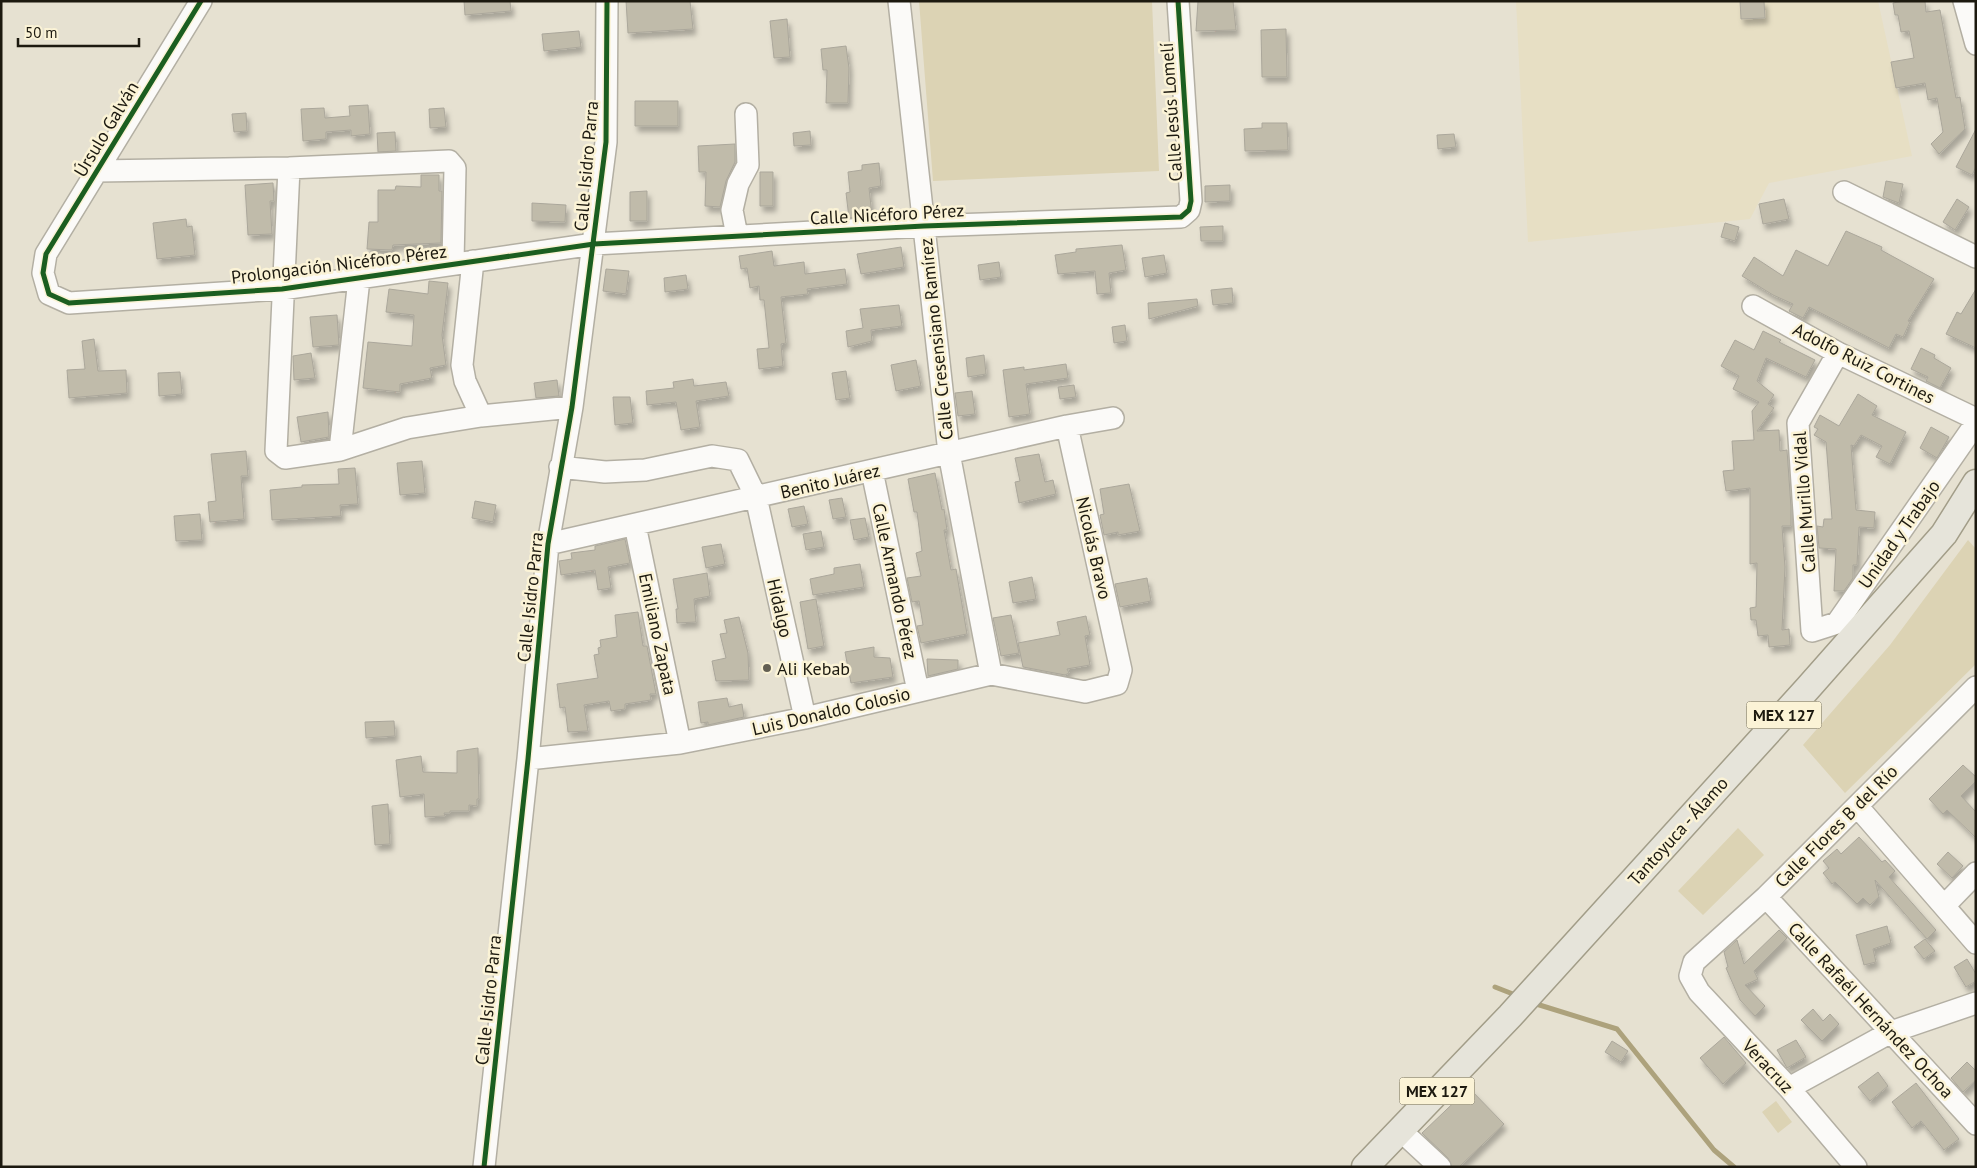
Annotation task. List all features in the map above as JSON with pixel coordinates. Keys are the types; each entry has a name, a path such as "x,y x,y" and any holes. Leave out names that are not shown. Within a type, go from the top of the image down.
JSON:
{"main road":[{"name":"Tantoyuca - Álamo","path":"1365,1167 1510,1016 1808,688 1939,540 1976,483"}],"street":[{"name":"Úrsulo Galván","path":"43,273 46,254 200,1"},
{"name":"Calle Isidro Parra","path":"484,1167 528,759 548,544 572,407 606,142 607,1"},
{"name":"Calle Cresensiano Ramírez","path":"899,1 949,453 990,674"},
{"name":"Calle Jesús Lomelí","path":"1178,1 1191,201 1189,210 1181,217"},
{"path":"1964,1 1976,44"},
{"path":"737,236 732,210 738,184 748,165 746,114"},
{"path":"97,171 289,168 449,161 455,168 463,262 462,365 465,381 481,416"},
{"path":"289,168 276,451 284,458 340,450 407,428 481,416 572,407"},
{"path":"1844,192 1976,257"},
{"name":"Calle Nicéforo Pérez","path":"594,244 924,226 1181,217"},
{"name":"Prolongación Nicéforo Pérez","path":"43,273 50,294 69,303 282,289 594,244"},
{"path":"340,450 359,279"},
{"name":"Adolfo Ruiz Cortines","path":"1753,306 1838,353 1976,419"},
{"name":"Calle Murillo Vidal","path":"1812,631 1798,423 1838,353"},
{"name":"Benito Juárez","path":"548,544 872,472 1067,426 1112,418"},
{"name":"Unidad y Trabajo","path":"1812,631 1837,623 1976,423"},
{"name":"Nicolás Bravo","path":"1067,426 1121,670"},
{"name":"Hidalgo","path":"560,467 605,472 645,470 712,456 738,460 756,497 805,718"},
{"name":"Calle Armando Pérez","path":"872,472 918,691"},
{"name":"Emiliano Zapata","path":"635,525 680,743"},
{"name":"Luis Donaldo Colosio","path":"528,759 680,743 805,718 990,674 1085,692 1117,684 1121,670"},
{"name":"Calle Flores B del Río","path":"1694,962 1766,897 1976,688"},
{"path":"1857,806 1976,944"},
{"path":"1944,906 1976,873"},
{"name":"Calle Rafaél Hernández Ochoa","path":"1766,897 1976,1124"},
{"name":"Veracruz","path":"1694,962 1690,976 1699,992 1788,1088 1856,1167"},
{"path":"1788,1088 1891,1032 1976,1002"},
{"path":"1400,1130 1440,1167"}],"shaded area":[{"path":"919,1 1152,1 1159,171 933,181"},
{"path":"1516,1 1878,1 1912,156 1769,183 1750,219 1528,242"},
{"path":"1968,540 1976,549 1976,664 1845,793 1803,745 1890,645"},
{"path":"1738,828 1764,855 1703,915 1678,891"},
{"path":"1776,1101 1792,1122 1778,1133 1762,1112"}],"building":[{"path":"464,1 510,1 511,11 465,15"},
{"path":"626,1 690,1 693,29 628,33"},
{"path":"1198,1 1233,1 1236,30 1196,31"},
{"path":"1740,1 1764,1 1765,18 1741,19"},
{"path":"1925,1 1926,12 1940,10 1956,98 1960,97 1965,129 1939,154 1931,144 1943,132 1937,98 1928,100 1925,83 1896,88 1891,62 1914,58 1909,31 1901,32 1898,15 1895,15 1893,3"},
{"path":"787,19 790,57 774,58 770,21"},
{"path":"1286,29 1287,77 1262,77 1261,30"},
{"path":"579,31 581,47 544,51 542,34"},
{"path":"846,46 849,68 848,103 826,103 827,70 823,70 821,49"},
{"path":"635,101 678,101 678,126 635,126"},
{"path":"368,105 370,134 351,136 351,130 326,132 326,139 303,141 301,109 324,108 325,118 350,116 349,106"},
{"path":"444,108 446,127 430,128 429,109"},
{"path":"246,113 247,131 234,132 232,114"},
{"path":"1262,123 1287,123 1288,150 1245,151 1244,129 1262,128"},
{"path":"1976,129 1976,167 1972,175 1956,167"},
{"path":"810,131 811,145 794,146 793,133"},
{"path":"395,132 396,151 378,152 377,133"},
{"path":"1454,134 1456,147 1438,149 1437,135"},
{"path":"735,144 735,162 726,181 720,207 705,206 706,172 699,172 698,146"},
{"path":"879,163 881,186 869,188 872,215 849,218 846,193 850,192 848,172 862,170 862,165"},
{"path":"760,172 773,172 773,206 760,206"},
{"path":"421,175 439,175 439,191 442,191 441,243 393,245 392,250 367,249 369,222 378,222 378,190 395,190 396,186 421,187"},
{"path":"1886,181 1903,184 1899,203 1883,197"},
{"path":"273,183 274,201 270,201 272,234 248,235 245,185"},
{"path":"1230,185 1230,201 1205,202 1205,186"},
{"path":"647,191 647,221 630,221 630,192"},
{"path":"1784,199 1789,219 1763,224 1759,204"},
{"path":"1957,199 1969,207 1955,230 1943,222"},
{"path":"532,203 566,205 565,222 532,221"},
{"path":"186,219 187,227 192,226 195,255 157,259 153,223"},
{"path":"1725,223 1739,227 1735,241 1721,237"},
{"path":"1223,226 1223,241 1201,241 1200,227"},
{"path":"1846,231 1882,247 1881,250 1934,279 1908,321 1910,322 1903,337 1896,334 1889,348 1809,307 1803,318 1789,311 1793,304 1773,295 1742,276 1754,257 1783,276 1796,250 1828,266"},
{"path":"1122,245 1126,270 1109,273 1111,293 1097,294 1095,271 1058,274 1055,255 1076,252 1076,249"},
{"path":"901,247 904,267 861,274 857,254"},
{"path":"772,251 774,266 804,262 805,274 845,269 847,284 807,289 808,294 781,297 786,343 781,344 783,366 759,369 757,349 769,348 764,300 760,300 759,286 750,288 747,268 741,269 739,256"},
{"path":"1164,255 1167,273 1145,277 1142,258"},
{"path":"999,262 1001,277 980,280 978,265"},
{"path":"606,269 629,271 626,294 603,291"},
{"path":"686,275 688,289 665,292 664,278"},
{"path":"429,281 448,283 442,335 446,365 430,368 432,378 400,384 400,392 363,388 368,342 412,346 414,315 386,312 389,289 428,294"},
{"path":"1232,288 1233,303 1213,305 1211,290"},
{"path":"1976,289 1976,348 1946,334 1957,312 1961,314"},
{"path":"1197,299 1198,306 1149,319 1148,303"},
{"path":"899,305 902,326 871,330 872,341 848,347 846,331 863,328 860,309"},
{"path":"337,315 339,345 313,347 310,317"},
{"path":"1125,325 1127,341 1114,343 1112,327"},
{"path":"1763,331 1781,340 1779,342 1815,360 1806,377 1766,358 1757,381 1774,395 1768,404 1774,408 1757,431 1779,430 1780,451 1787,450 1791,507 1791,526 1782,526 1785,567 1782,630 1789,629 1790,645 1769,647 1768,635 1758,636 1756,620 1751,620 1750,608 1756,607 1757,563 1750,564 1750,488 1726,491 1723,471 1734,470 1732,441 1754,440 1752,411 1759,402 1733,389 1739,376 1721,366 1735,340 1754,350"},
{"path":"94,339 98,371 126,370 127,393 69,398 67,370 85,369 82,341"},
{"path":"1921,348 1935,355 1934,358 1951,368 1940,388 1926,381 1928,377 1911,369"},
{"path":"311,353 315,378 294,380 293,356"},
{"path":"984,355 986,374 968,377 966,358"},
{"path":"916,360 921,386 896,391 891,365"},
{"path":"1066,364 1068,378 1026,384 1030,414 1009,417 1003,370 1024,367 1024,370"},
{"path":"846,371 850,398 836,400 832,373"},
{"path":"180,372 182,394 159,396 158,373"},
{"path":"693,379 694,386 726,382 729,396 696,401 700,427 681,430 676,402 647,405 646,391 674,388 673,382"},
{"path":"557,380 559,396 536,398 534,383"},
{"path":"1074,385 1076,397 1060,399 1058,387"},
{"path":"972,391 975,414 958,416 955,393"},
{"path":"1858,394 1877,406 1872,415 1906,432 1890,464 1876,457 1882,446 1861,435 1854,446 1851,445 1856,510 1875,512 1874,528 1859,527 1857,565 1853,565 1853,578 1844,591 1834,591 1836,549 1819,548 1817,526 1823,527 1824,519 1832,519 1826,442 1814,435 1818,429 1814,427 1820,415 1839,426"},
{"path":"613,397 630,397 633,423 615,425"},
{"path":"328,412 329,437 301,442 297,417"},
{"path":"1931,427 1949,437 1937,458 1920,448"},
{"path":"246,451 248,476 241,476 244,519 210,522 208,502 216,501 211,454"},
{"path":"1039,454 1045,482 1053,480 1056,494 1019,503 1015,482 1020,481 1015,458"},
{"path":"422,461 425,493 400,495 397,463"},
{"path":"355,468 358,504 340,505 341,516 272,520 270,490 302,487 302,485 339,484 338,469"},
{"path":"935,473 942,510 944,509 947,530 944,530 951,570 956,569 967,634 921,643 917,626 923,625 919,601 912,602 907,578 921,576 916,553 922,551 917,512 914,512 908,479"},
{"path":"1129,484 1140,531 1118,535 1118,532 1104,535 1100,515 1104,514 1100,489"},
{"path":"842,498 846,517 833,519 829,500"},
{"path":"475,501 496,505 493,522 472,518"},
{"path":"804,506 808,524 792,527 788,509"},
{"path":"200,514 202,540 176,541 174,516"},
{"path":"865,518 869,537 854,540 850,520"},
{"path":"821,531 824,547 806,550 803,534"},
{"path":"625,539 630,563 608,567 611,588 598,590 595,570 561,575 559,561 572,559 571,553 595,550 595,546"},
{"path":"721,544 725,564 706,568 702,547"},
{"path":"860,564 864,587 813,595 810,579 834,574 834,568"},
{"path":"707,573 710,596 694,599 696,622 677,623 676,609 678,609 673,579"},
{"path":"1032,577 1036,599 1013,603 1009,582"},
{"path":"1147,578 1151,601 1120,607 1115,584"},
{"path":"816,599 824,646 808,649 800,602"},
{"path":"638,612 643,646 647,646 656,694 650,694 651,700 625,704 625,709 611,711 609,701 584,705 588,731 568,732 565,707 560,708 557,684 598,678 594,655 599,654 600,640 617,637 615,615"},
{"path":"1011,615 1019,653 1001,656 993,618"},
{"path":"1086,616 1090,635 1085,636 1090,665 1067,669 1069,673 1065,675 1023,667 1018,643 1060,635 1057,622"},
{"path":"739,617 748,653 749,680 716,681 712,661 726,658 720,634 727,633 724,620"},
{"path":"874,647 874,657 890,658 893,677 851,683 845,652"},
{"path":"927,659 958,660 958,669 928,676"},
{"path":"727,698 729,707 742,704 744,717 708,725 708,722 701,723 698,702"},
{"path":"394,721 395,736 366,738 365,722"},
{"path":"478,748 479,799 477,799 477,806 469,805 469,811 450,811 450,813 444,813 445,816 425,817 424,794 400,797 396,760 421,756 423,772 457,773 457,751"},
{"path":"1963,765 1976,777 1976,781 1961,796 1976,812 1976,838 1947,810 1943,814 1929,799"},
{"path":"388,804 390,844 375,845 372,806"},
{"path":"1859,837 1882,862 1885,860 1895,871 1889,877 1936,930 1927,939 1875,880 1879,897 1870,905 1863,898 1857,904 1835,882 1832,884 1823,873 1829,868 1823,861 1837,849 1841,854"},
{"path":"1948,852 1963,866 1952,878 1937,864"},
{"path":"1887,926 1891,943 1873,949 1876,962 1864,965 1856,935"},
{"path":"1779,930 1787,938 1754,971 1758,979 1745,985 1765,1006 1755,1016 1740,1000 1726,968 1728,967 1724,952 1737,940 1744,964"},
{"path":"1925,939 1935,951 1924,959 1914,947"},
{"path":"1967,959 1976,974 1976,981 1966,987 1954,967"},
{"path":"1813,1009 1823,1021 1830,1014 1839,1024 1822,1041 1801,1020"},
{"path":"1724,1037 1746,1063 1723,1084 1700,1058"},
{"path":"1796,1040 1806,1057 1787,1068 1777,1050"},
{"path":"1612,1041 1628,1051 1621,1062 1605,1052"},
{"path":"1967,1062 1976,1071 1976,1080 1963,1092 1951,1078"},
{"path":"1878,1072 1888,1086 1870,1101 1858,1087"},
{"path":"1916,1083 1959,1139 1944,1150 1921,1121 1912,1128 1892,1102"},
{"path":"1469,1088 1504,1124 1459,1167 1452,1167 1448,1158 1422,1133"}],"waterway":[{"path":"1495,987 1518,996"},
{"path":"1533,1003 1617,1029 1714,1150 1734,1167"}],"cycle path":[{"path":"201,1 46,254 43,273 49,294 69,303 282,289 594,244 924,226 1181,217 1189,210 1191,201 1178,1"},
{"path":"484,1167 528,759 548,544 572,407 606,142 607,1"}],"place":[{"name":"Ali Kebab","path":"767,668"}]}
